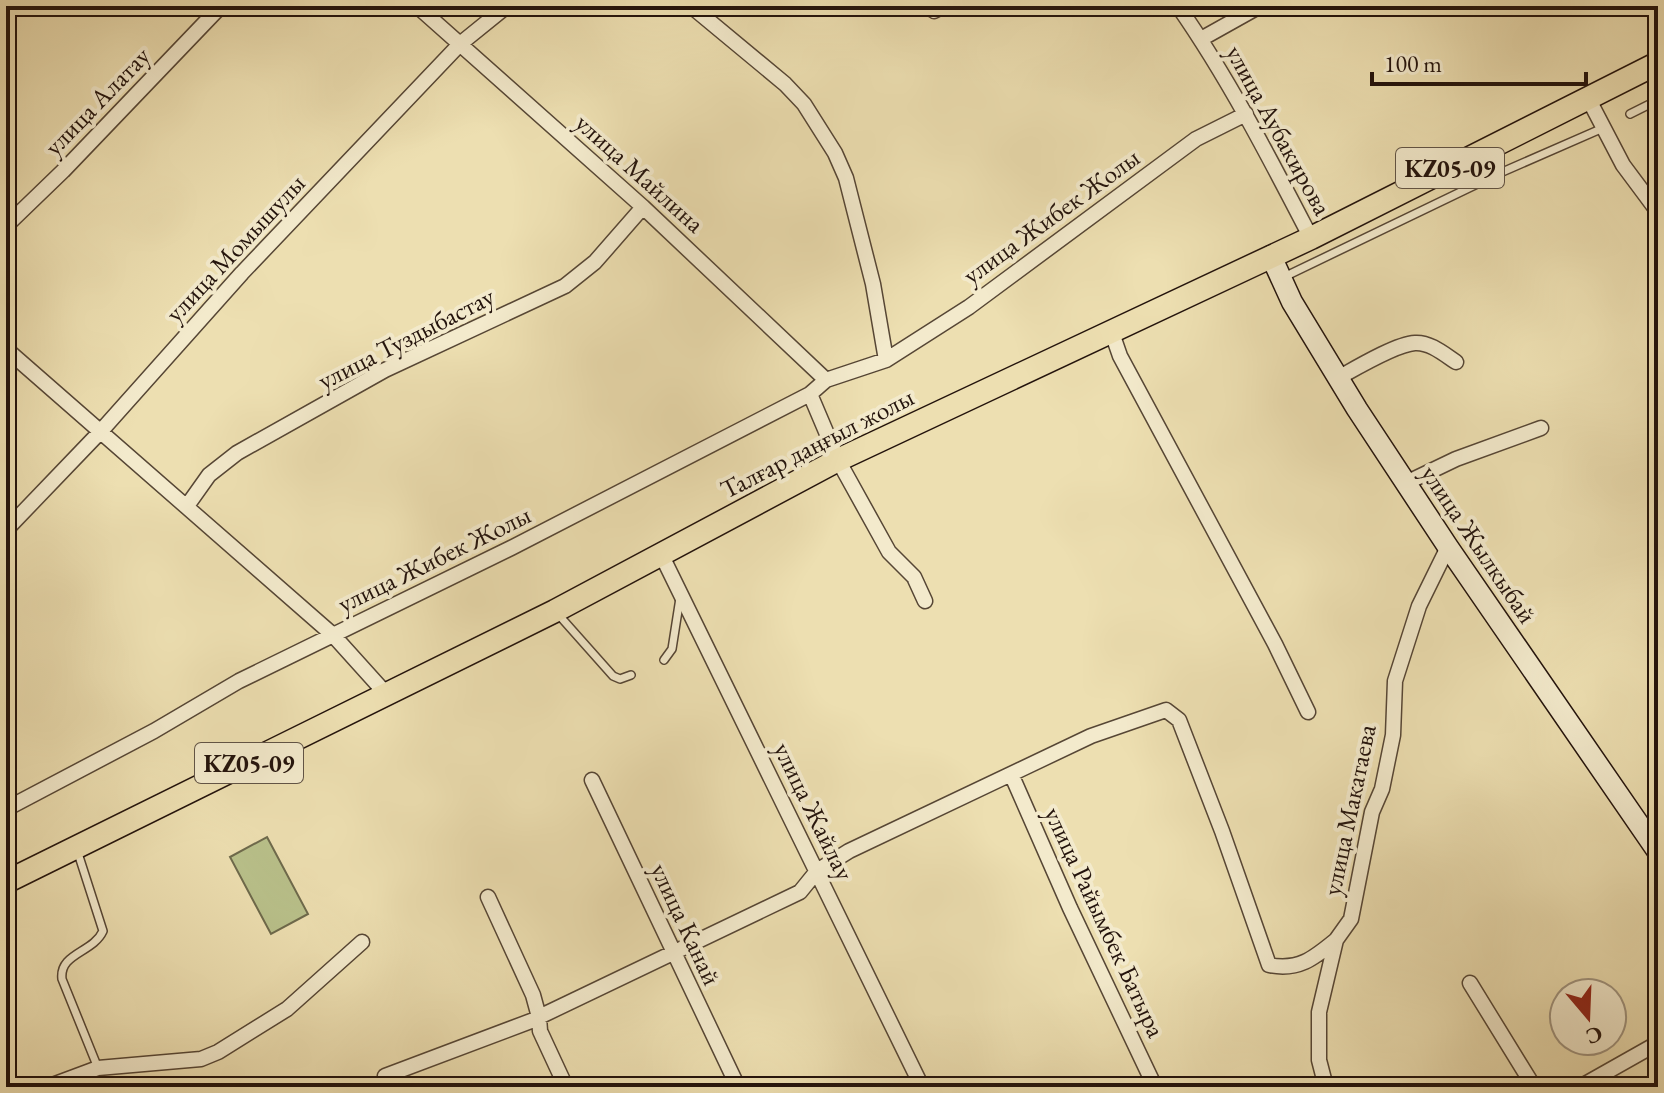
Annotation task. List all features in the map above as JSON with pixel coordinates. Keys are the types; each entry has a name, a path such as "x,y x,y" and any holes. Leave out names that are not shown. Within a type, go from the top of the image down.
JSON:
{"main road":[{"name":"Талғар даңғыл жолы","path":"6,882 388,696 662,556 838,460 1311,238 1658,63"}],"street":[{"name":"улица Алатау","path":"6,226 221,6"},
{"name":"улица Майлина","path":"417,6 643,207 826,380"},
{"name":"улица Момышулы","path":"6,530 101,431 242,273 460,44 507,6"},
{"path":"691,6 785,84 823,130 846,178 884,336 886,360"},
{"name":"улица Аубакирова","path":"1178,6 1246,114 1311,238"},
{"path":"1201,39 1260,6"},
{"path":"1588,98 1623,165 1658,212"},
{"name":"улица Жибек Жолы","path":"6,809 154,731 239,681 511,548 810,394 826,380 886,360 969,307 1196,139 1246,114"},
{"name":"улица Туздыбастау","path":"187,506 209,475 237,453 385,370 565,286 595,262 643,207"},
{"name":"улица Жылкыбай","path":"1271,256 1292,302 1406,483 1658,852"},
{"path":"1111,330 1120,356 1308,712"},
{"path":"1338,378 1376,357 1415,343 1433,347 1456,362"},
{"path":"6,349 333,635 388,696"},
{"path":"810,394 838,460 889,552 914,577 925,601"},
{"path":"1406,483 1456,459 1541,428"},
{"name":"улица Макатаева","path":"1326,1087 1319,1060 1319,1012 1336,940 1351,919 1372,812 1382,789 1393,735 1395,681 1419,606 1448,547"},
{"name":"улица Жайлау","path":"662,556 922,1087"},
{"path":"385,1076 540,1022 800,892 817,871 849,851 1091,736 1166,710 1179,720 1269,965 1287,968 1314,958 1336,940"},
{"name":"улица Райымбек Батыра","path":"1012,776 1070,908 1155,1087"},
{"name":"улица Канай","path":"592,780 738,1087"},
{"path":"488,897 533,995 540,1022 566,1087"},
{"path":"47,1087 98,1068 201,1059 218,1052 287,1009 362,942"},
{"path":"1470,983 1534,1087"},
{"path":"1580,1087 1658,1043"}],"lane":[{"path":"1630,114 1658,100"},
{"path":"1282,278 1500,173 1603,128"},
{"path":"664,660 672,649 680,596"},
{"path":"555,611 613,676 620,679 631,675"},
{"path":"76,848 103,931 99,941 64,963 61,969 62,979 98,1068"}],"green space":[{"path":"267,837 308,914 271,934 230,857"}]}
